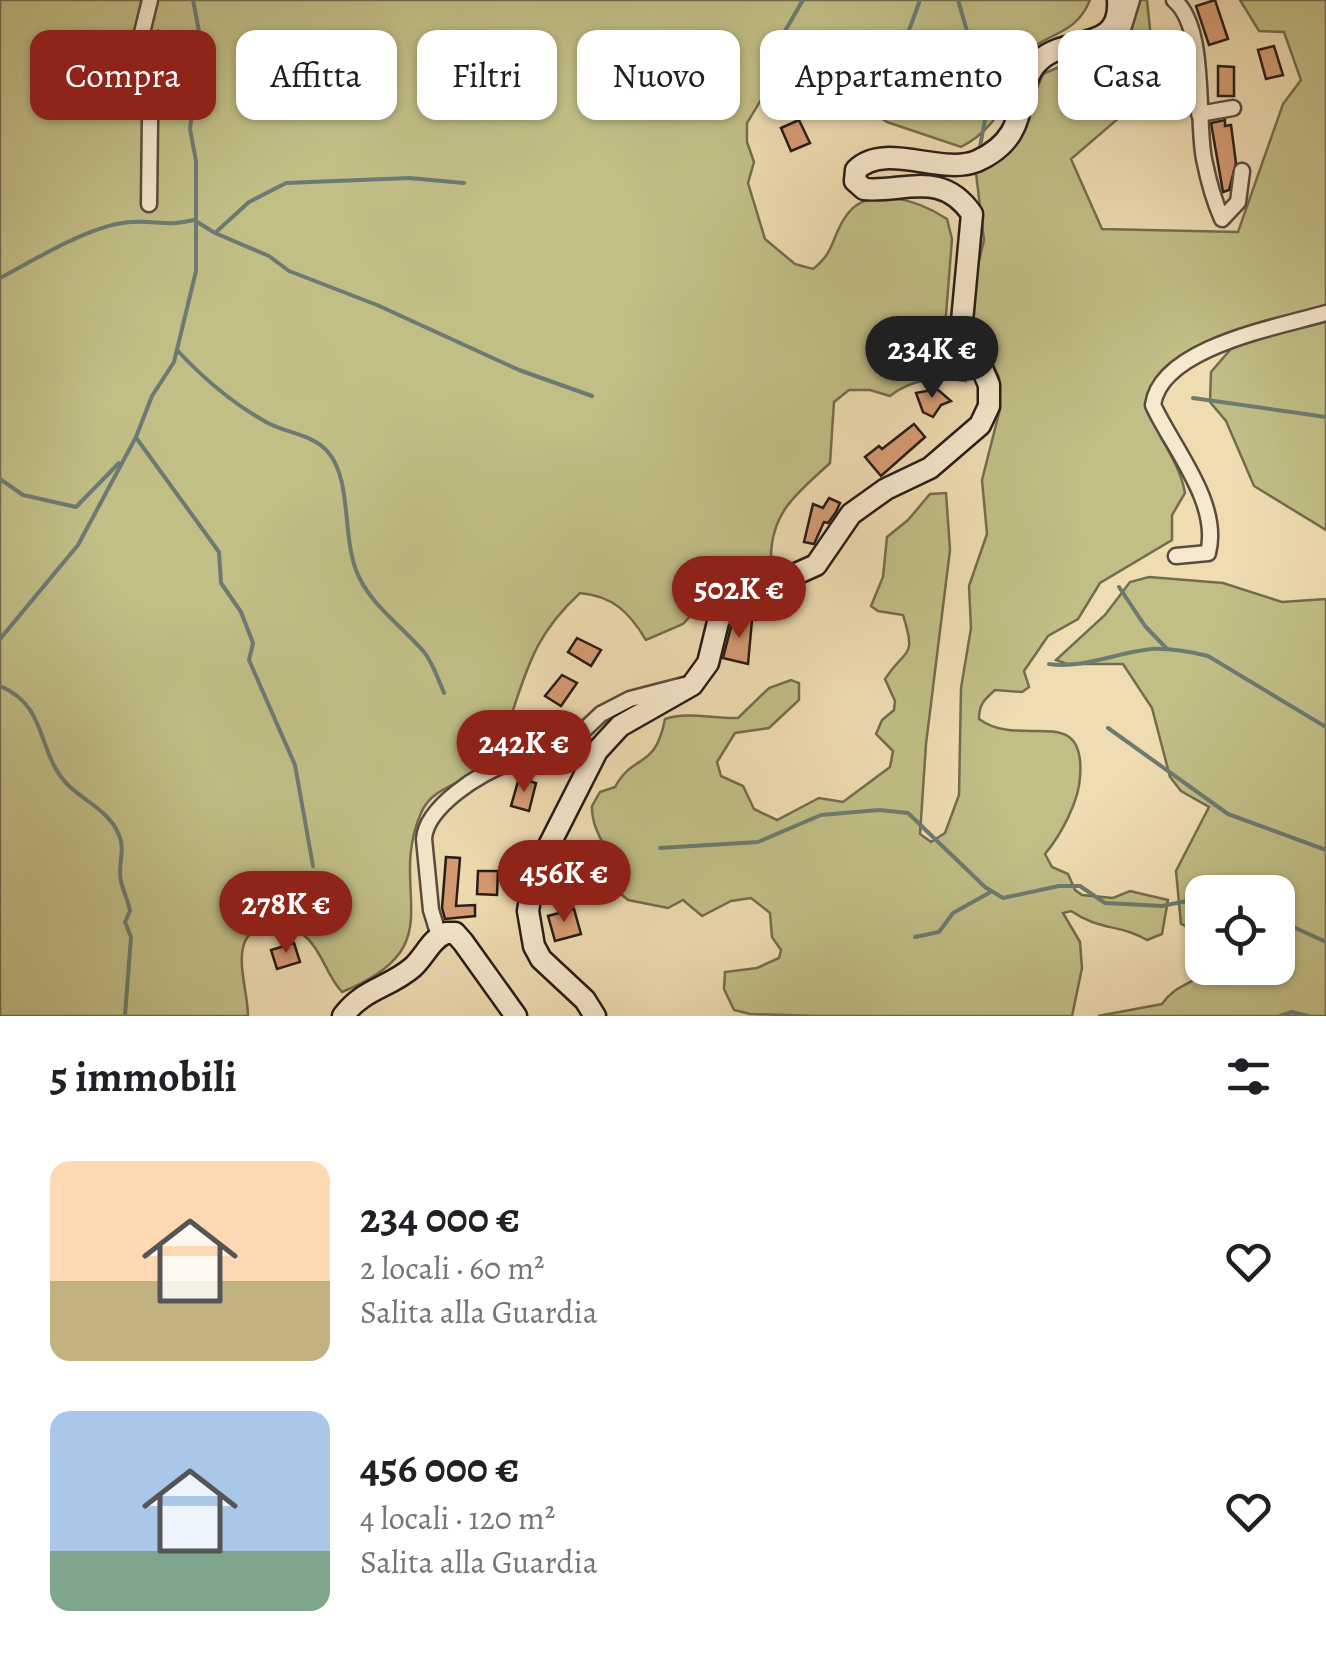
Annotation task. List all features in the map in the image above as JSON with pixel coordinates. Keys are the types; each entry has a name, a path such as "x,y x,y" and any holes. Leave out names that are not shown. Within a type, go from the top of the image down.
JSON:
{"main road":[{"path":"595,1016 585,1000 541,959 534,946 528,911 534,875 607,737 692,684 708,663 718,622 727,605 816,565 851,514 954,450 980,425 989,406 989,384 962,321 972,214 955,196 924,186 864,189 855,181 856,170 875,160 958,165 978,160 1008,139 1015,128 1040,59 1094,39 1114,26 1118,0"},
{"path":"343,1016 363,994 414,966 439,936 454,934 516,1016"}],"street":[{"path":"149,204 152,148 139,46 150,0"},
{"path":"1114,26 1124,26 1132,0"},
{"path":"1174,0 1184,12 1196,52 1204,159 1222,220 1238,202 1242,170"},
{"path":"1199,114 1232,108"},
{"path":"1176,556 1208,553 1210,546 1205,514 1190,468 1153,406 1160,385 1170,371 1220,346 1326,313"},
{"path":"439,936 430,910 424,830 442,805 456,792 512,762 548,764 588,724 630,699 692,684"}],"shaded area":[{"path":"0,0 1090,0 1076,22 1038,44 1038,30 760,30 760,102 747,123 747,142 754,162 748,183 765,239 795,264 813,269 830,250 846,216 868,200 909,201 947,219 952,239 944,340 965,381 926,380 890,396 870,390 849,390 834,402 830,463 789,503 776,526 771,556 793,565 767,577 727,584 710,594 683,624 646,640 626,614 602,598 580,593 566,607 545,633 531,661 497,754 479,771 436,794 421,813 412,842 408,936 398,956 377,974 342,992 308,939 292,928 273,924 258,928 243,947 248,1016 0,1016"},
{"path":"1138,0 1147,0 1150,30 1122,30 1133,16"},
{"path":"1240,0 1326,0 1326,309 1179,357 1159,373 1150,389 1148,405 1185,493 1172,515 1172,540 1100,583 1078,619 1048,636 1024,671 1029,687 1022,692 995,690 980,710 979,719 996,727 1062,733 1073,740 1079,754 1079,786 1068,817 1045,854 1052,867 1068,874 1075,890 1082,895 1113,898 1130,891 1168,900 1162,934 1147,940 1091,922 1071,911 1063,913 1080,942 1082,968 1072,1016 818,1016 734,1010 724,989 725,972 757,968 779,958 781,950 772,937 770,913 751,898 731,901 702,916 683,900 668,908 628,900 615,889 614,867 596,828 592,806 600,792 615,787 629,769 656,747 665,719 692,715 738,718 769,688 791,680 799,683 799,700 769,728 735,733 717,762 721,776 743,786 754,809 777,820 819,798 843,802 890,767 893,751 876,734 882,720 894,710 895,701 885,679 907,652 909,639 903,615 871,606 883,577 887,537 930,494 946,493 950,550 926,744 920,834 931,842 945,833 959,795 961,688 971,628 969,586 987,534 982,480 1000,409 999,377 970,320 971,295 984,240 976,173 1018,135 1024,120 1038,120 1038,86 1043,74 1058,68 1058,120 1116,120 1071,159 1102,229 1238,232 1283,104 1301,80 1284,32 1259,31"},
{"path":"884,120 993,120 961,147"},
{"path":"1326,317 1326,530 1254,486 1226,421 1210,402 1211,372 1236,343"},
{"path":"1149,577 1223,583 1282,602 1326,599 1326,1016 1098,1016 1162,1004 1186,985 1295,985 1295,875 1185,875 1185,926 1181,924 1176,871 1209,807 1181,791 1170,777 1152,708 1123,664 1067,664 1056,660 1105,615 1130,582"}],"building":[{"path":"1215,0 1228,39 1209,45 1196,6"},
{"path":"1274,46 1283,75 1266,79 1258,50"},
{"path":"1218,66 1234,67 1234,96 1218,96"},
{"path":"799,120 810,143 791,151 781,128"},
{"path":"1225,120 1225,126 1231,125 1236,163 1229,190 1223,192 1211,123"},
{"path":"937,389 951,401 941,405 933,417 923,412 916,393"},
{"path":"914,424 925,437 881,476 865,457"},
{"path":"829,498 840,503 836,512 828,523 824,522 814,544 804,542 813,504 823,508"},
{"path":"744,613 744,619 752,620 748,664 723,658 731,627"},
{"path":"577,638 601,650 591,666 568,652"},
{"path":"562,675 577,683 561,706 545,696"},
{"path":"537,724 553,730 539,754 523,748"},
{"path":"519,778 536,783 529,811 511,806"},
{"path":"446,857 460,858 456,906 475,905 475,916 445,919 442,908"},
{"path":"576,866 581,886 557,891 552,871"},
{"path":"478,871 498,871 497,895 477,894"},
{"path":"574,909 581,934 555,941 548,916"},
{"path":"294,943 300,962 277,969 271,950"}],"waterway":[{"path":"0,639 78,545 136,437 152,396 174,362 196,271 196,161 190,129 201,42 193,0"},
{"path":"786,30 803,0"},
{"path":"909,30 920,0"},
{"path":"958,0 983,86 986,114 979,152"},
{"path":"216,232 249,202 286,183 409,178 464,183"},
{"path":"0,278 99,229 131,222 194,220 269,256 289,271 377,305 519,370 592,396"},
{"path":"177,350 241,407 274,426 315,441 328,452 341,479 350,546 359,577 380,607 427,656 444,693"},
{"path":"1193,398 1326,417"},
{"path":"137,439 219,552 221,583 241,612 253,643 249,660 295,765 313,866"},
{"path":"0,479 23,495 76,507 119,463"},
{"path":"1119,587 1145,626 1167,649"},
{"path":"1049,664 1075,664 1152,649 1208,656 1326,727"},
{"path":"0,686 27,706 59,773 104,814 119,835 120,875 130,911 125,922 131,937 125,1016"},
{"path":"1108,728 1228,814 1326,850"},
{"path":"660,848 758,842 821,815 879,810 908,813 985,887 1003,898 1059,886 1080,886 1105,903 1162,906 1185,901"},
{"path":"915,937 939,932 953,913 989,893"},
{"path":"1295,928 1326,942"},
{"path":"1280,1016 1292,1012 1308,1016"}]}
